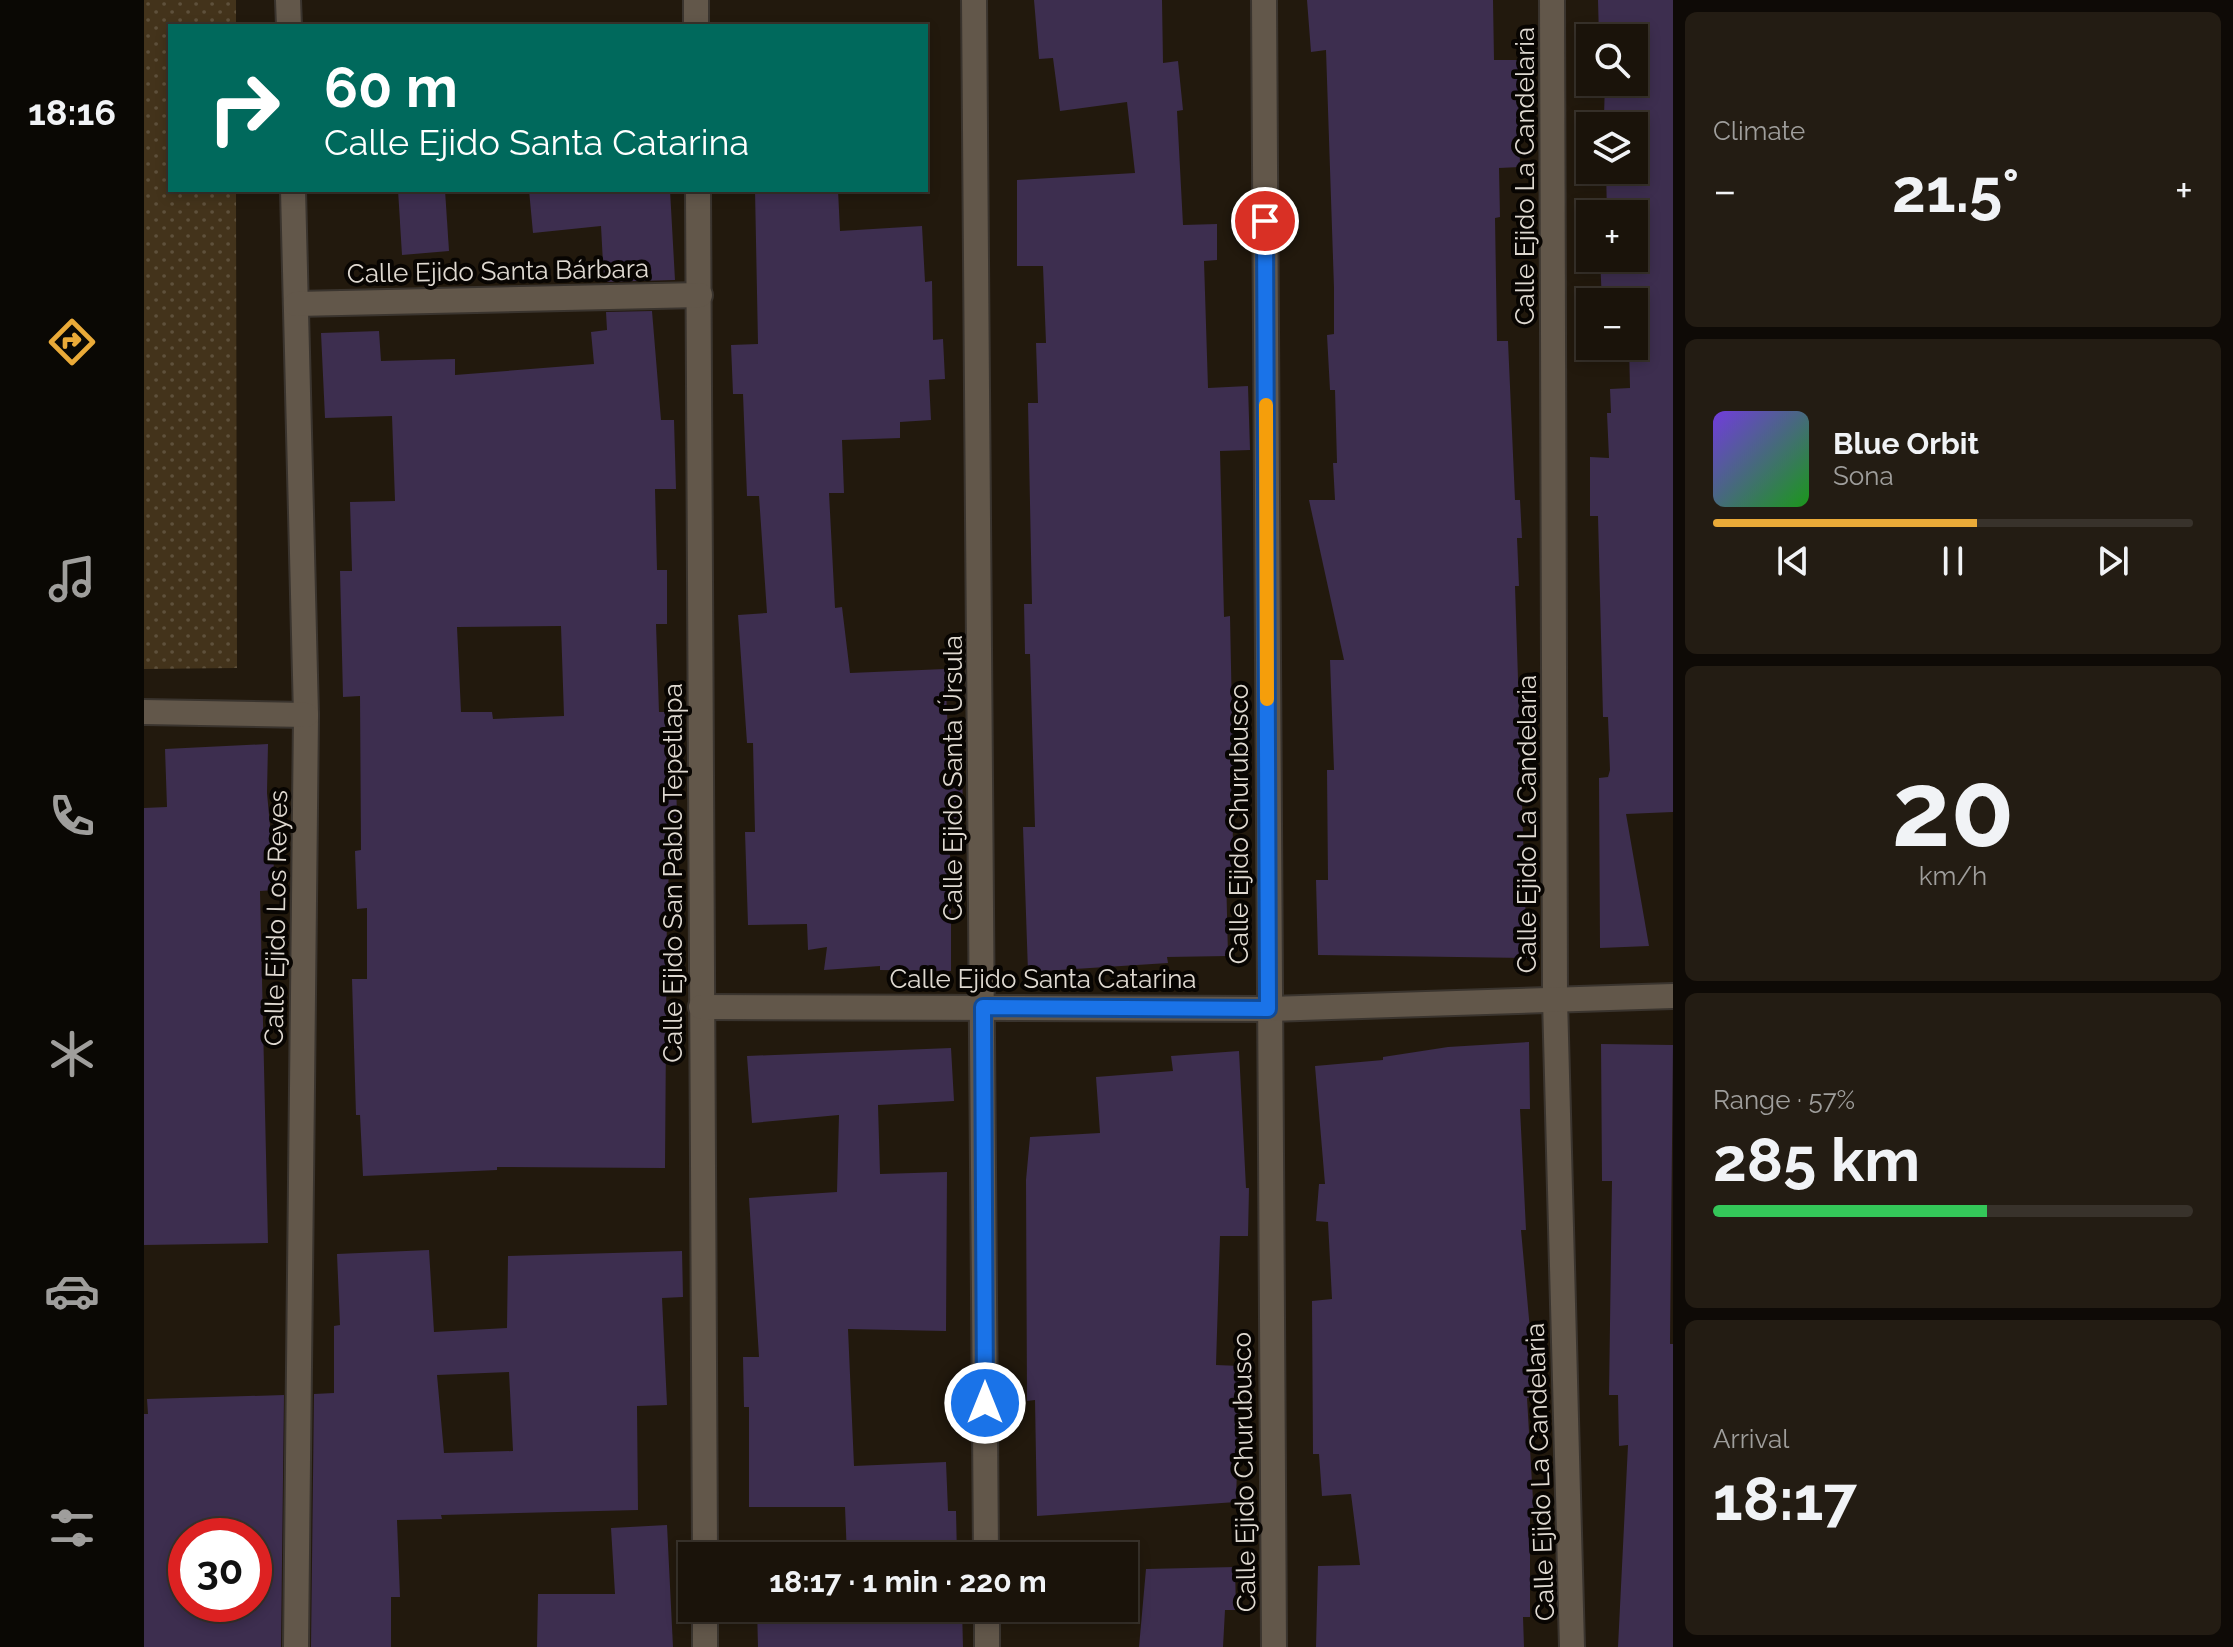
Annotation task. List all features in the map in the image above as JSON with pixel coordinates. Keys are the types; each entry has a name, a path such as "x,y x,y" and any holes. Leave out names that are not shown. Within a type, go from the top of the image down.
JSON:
{"street":[{"path":"288,0 289,24"},
{"path":"696,0 696,24"},
{"name":"Calle Ejido Santa Úrsula","path":"974,0 986,1542"},
{"name":"Calle Ejido Churubusco","path":"1264,0 1274,1647"},
{"name":"Calle Ejido La Candelaria","path":"1552,0 1555,999 1572,1647"},
{"name":"Calle Ejido Los Reyes","path":"293,192 306,715 296,1647"},
{"name":"Calle Ejido San Pablo Tepetlapa","path":"698,192 705,1542"},
{"name":"Calle Ejido Santa Bárbara","path":"296,304 700,295"},
{"path":"144,712 306,715"},
{"name":"Calle Ejido Santa Catarina","path":"701,1007 1268,1009 1673,996"},
{"path":"705,1622 705,1647"},
{"path":"987,1622 987,1647"}],"shaded area":[{"path":"144,0 236,0 236,24 168,24 168,192 236,192 237,668 144,669"}],"building":[{"path":"1034,0 1162,0 1163,63 1178,61 1183,110 1177,111 1183,225 1217,224 1217,260 1204,261 1208,388 1248,386 1250,450 1220,451 1224,617 1230,616 1232,716 1243,715 1245,777 1231,777 1234,872 1226,873 1228,956 1167,957 1168,963 1028,972 1023,827 1035,827 1030,654 1025,654 1024,604 1032,604 1028,403 1038,403 1036,343 1046,343 1043,266 1017,266 1017,180 1135,173 1127,102 1060,111 1053,58 1039,59"},
{"path":"1307,0 1493,0 1494,60 1518,60 1520,167 1499,168 1500,217 1495,218 1497,341 1508,341 1515,500 1520,500 1522,538 1517,538 1519,586 1515,586 1527,958 1318,955 1316,880 1328,880 1327,770 1334,770 1330,660 1344,660 1309,500 1335,500 1333,463 1337,463 1335,390 1330,390 1327,335 1334,334 1334,288 1326,50 1311,52"},
{"path":"1598,0 1673,0 1673,812 1626,814 1649,946 1600,948 1599,778 1608,777 1610,770 1608,717 1603,717 1598,516 1590,516 1590,457 1609,458 1607,413 1611,413 1610,389 1630,388 1629,360 1648,360 1648,288 1601,288 1601,272 1648,272 1648,200 1607,200 1606,184 1648,184 1648,112 1604,112 1605,96 1648,96 1648,24 1599,24"},
{"path":"398,192 445,192 449,251 402,255"},
{"path":"529,192 670,192 675,280 604,282 601,226 533,233"},
{"path":"755,192 838,192 840,231 922,226 925,282 932,281 933,340 943,339 945,379 929,380 931,420 900,422 900,438 842,440 844,493 829,493 835,608 842,607 850,673 945,669 950,778 962,777 964,830 947,831 951,864 951,971 880,970 880,966 824,970 827,947 808,950 807,924 748,925 745,832 755,832 753,743 747,743 738,615 767,613 759,496 747,496 743,394 733,394 731,345 758,344"},
{"path":"652,311 661,420 674,420 676,489 655,489 657,570 667,570 667,624 656,624 659,712 665,712 667,776 676,776 678,861 670,861 667,900 665,1168 497,1167 497,1170 363,1176 360,1115 356,1115 352,979 367,979 367,908 357,909 355,851 361,850 360,696 343,697 340,571 352,571 350,502 395,501 392,416 325,418 321,333 379,331 381,361 455,359 455,375 594,364 591,332 607,330 606,312","holes":["561,626 564,716 493,719 492,712 461,712 457,627"]},
{"path":"268,744 267,793 276,890 260,891 268,1243 144,1245 144,808 167,807 165,749"},
{"path":"1529,1042 1530,1109 1520,1109 1526,1230 1521,1230 1531,1341 1526,1342 1536,1397 1527,1398 1534,1517 1530,1517 1530,1617 1523,1617 1524,1647 1316,1647 1318,1566 1360,1565 1351,1494 1322,1496 1319,1454 1313,1454 1312,1301 1332,1299 1328,1222 1316,1221 1319,1184 1325,1184 1315,1066 1383,1060 1383,1057 1448,1047"},
{"path":"1601,1044 1673,1045 1670,1344 1673,1344 1673,1647 1618,1647 1628,1445 1619,1446 1618,1395 1609,1395 1612,1181 1602,1181"},
{"path":"951,1048 954,1101 878,1105 880,1174 947,1172 946,1331 848,1329 854,1466 946,1462 948,1511 956,1511 957,1542 846,1542 845,1507 749,1507 749,1407 744,1407 743,1357 759,1357 749,1198 837,1192 839,1115 752,1123 747,1056"},
{"path":"1239,1051 1246,1188 1249,1188 1248,1236 1220,1236 1216,1365 1240,1366 1236,1502 1037,1516 1035,1400 1027,1401 1026,1180 1030,1137 1100,1133 1096,1077 1173,1071 1171,1056"},
{"path":"429,1250 434,1332 507,1328 508,1256 682,1251 683,1297 662,1298 667,1405 637,1406 638,1510 441,1515 442,1519 397,1520 400,1597 391,1597 391,1647 311,1647 314,1394 334,1393 334,1326 340,1325 337,1254","holes":["509,1372 513,1451 444,1453 437,1375"]},
{"path":"284,1395 281,1647 144,1647 144,1414 148,1414 147,1399"},
{"path":"667,1525 673,1647 537,1647 538,1594 615,1594 611,1528"},
{"path":"1235,1567 1236,1610 1225,1610 1223,1647 1139,1647 1146,1569"},
{"path":"757,1622 962,1622 963,1647 758,1647"}],"slow traffic":[{"path":"1266,405 1267,699"}],"route":[{"path":"985,1403 983,1007 1268,1009 1265,221"}]}
